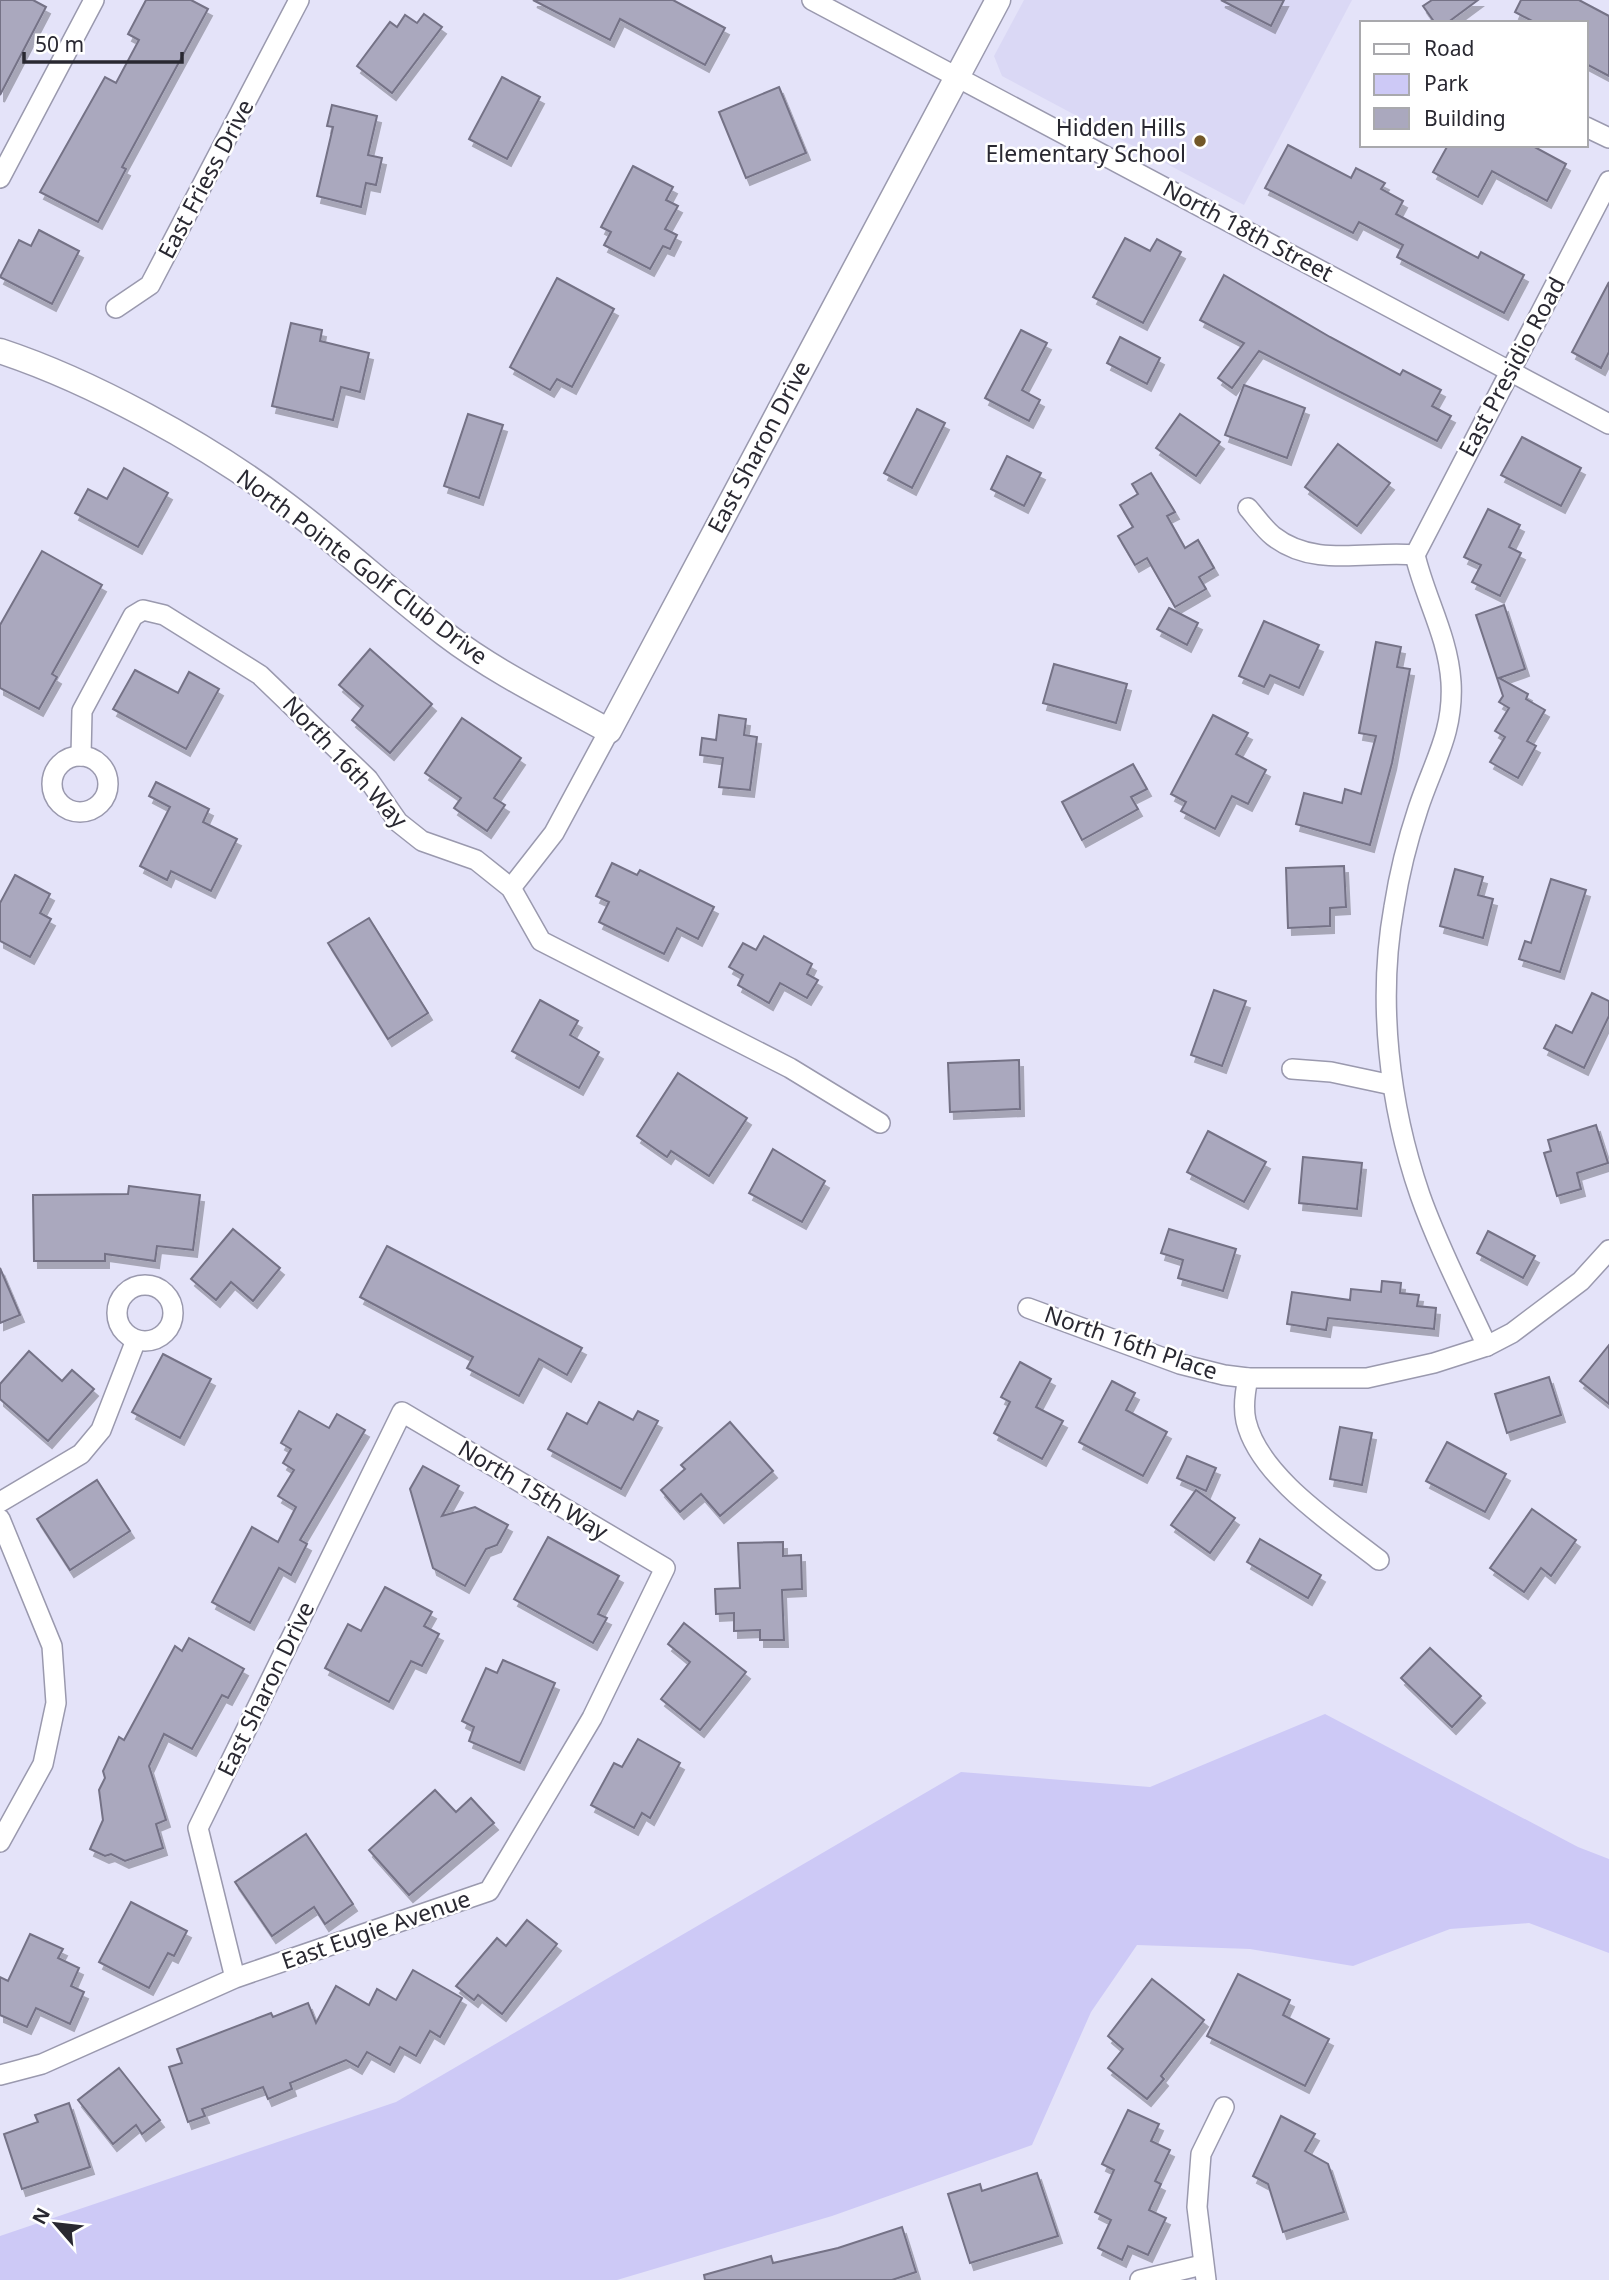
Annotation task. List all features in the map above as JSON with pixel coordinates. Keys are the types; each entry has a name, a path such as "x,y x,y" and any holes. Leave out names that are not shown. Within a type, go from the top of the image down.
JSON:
{"street":[{"path":"0,178 94,0"},
{"name":"East Friess Drive","path":"116,308 150,285 299,0"},
{"name":"North 18th Street","path":"812,0 1609,424"},
{"name":"East Sharon Drive","path":"511,888 554,833 998,0"},
{"path":"1588,128 1609,138"},
{"name":"East Presidio Road","path":"1415,555 1609,181"},
{"name":"North Pointe Golf Club Drive","path":"0,351 75,381 247,477 282,501 446,635 496,669 609,731"},
{"path":"1248,508 1273,537 1302,551 1340,558 1394,552 1415,555 1420,578 1446,645 1451,709 1446,741 1418,808 1394,906 1388,975 1392,1085 1408,1159 1421,1198 1487,1346"},
{"name":"North 16th Way","path":"81,756 82,711 133,616 143,610 164,615 260,675 368,779 398,822 422,841 476,860 511,888"},
{"path":"511,888 541,941 790,1068 880,1123"},
{"path":"1292,1069 1331,1072 1392,1085"},
{"path":"1248,1378 1367,1378 1434,1363 1487,1346 1545,1311 1581,1281 1609,1250"},
{"name":"North 16th Place","path":"1028,1308 1180,1364 1248,1378 1246,1421 1255,1443 1271,1466 1291,1492 1379,1560"},
{"path":"0,1502 81,1454 101,1430 136,1340"},
{"name":"East Sharon Drive","path":"235,1978 198,1828 402,1412"},
{"name":"North 15th Way","path":"402,1412 665,1568"},
{"path":"0,1519 52,1646 56,1703 43,1764 0,1842"},
{"name":"East Eugie Avenue","path":"0,2075 42,2063 235,1978 489,1891 592,1718 665,1568"},
{"path":"1140,2280 1204,2272 1197,2207 1201,2154 1224,2107"}],"shaded area":[{"name":"Hidden Hills Elementary School","path":"1024,0 1352,0 1244,205 1002,76 994,56"}],"green space":[{"path":"1325,1714 1578,1847 1609,1859 1609,1953 1529,1923 1450,1929 1353,1966 1250,1949 1137,1945 1091,2012 1032,2145 832,2216 617,2280 0,2280 0,2236 396,2102 961,1772 1150,1787"}],"building":[{"path":"0,0 33,0 46,7 0,95"},
{"path":"146,0 191,0 208,9 122,167 126,169 98,222 40,192 105,77 116,83 139,40 128,34"},
{"path":"533,0 673,0 725,28 705,65 620,19 610,40"},
{"path":"1221,0 1284,0 1271,26"},
{"path":"1432,0 1478,0 1450,21 1434,21 1423,6"},
{"path":"1521,0 1579,0 1609,16 1609,76 1588,65 1588,21 1532,21 1515,12"},
{"path":"424,14 442,27 392,93 357,66 390,22 397,27 405,15 417,23"},
{"path":"502,77 540,97 507,159 469,139"},
{"path":"779,87 806,153 746,178 719,112"},
{"path":"332,105 377,116 368,155 382,158 376,185 366,183 361,207 317,196 333,127 327,126"},
{"path":"1288,145 1351,178 1356,168 1385,183 1381,189 1403,201 1396,214 1478,258 1481,252 1524,275 1504,313 1397,257 1403,245 1359,222 1353,233 1265,188"},
{"path":"1447,147 1535,147 1566,164 1547,201 1492,171 1478,197 1433,172"},
{"path":"633,166 673,187 666,200 678,206 665,229 677,235 670,249 663,246 650,269 604,245 611,232 601,227"},
{"path":"39,230 79,251 52,304 0,277 19,240 31,246"},
{"path":"1125,238 1150,251 1157,239 1181,252 1143,323 1093,297"},
{"path":"1224,275 1400,375 1403,370 1441,390 1432,406 1451,416 1437,441 1259,351 1232,388 1218,378 1244,343 1200,320"},
{"path":"557,278 614,309 572,387 557,379 550,390 510,367"},
{"path":"1609,282 1609,352 1601,368 1572,352"},
{"path":"291,323 322,330 320,341 369,353 360,392 341,387 333,420 272,406"},
{"path":"1021,330 1047,343 1022,390 1040,400 1029,421 985,398"},
{"path":"1120,337 1160,358 1147,384 1107,363"},
{"path":"1244,385 1305,408 1287,458 1225,435"},
{"path":"917,409 945,423 912,488 884,473"},
{"path":"468,414 503,425 479,498 444,486"},
{"path":"1180,414 1220,442 1196,476 1156,448"},
{"path":"1522,437 1581,468 1561,506 1501,475"},
{"path":"1338,444 1390,483 1357,526 1305,487"},
{"path":"1007,456 1041,473 1024,506 991,489"},
{"path":"124,468 168,493 138,547 75,513 88,489 107,499"},
{"path":"1151,473 1175,512 1167,516 1185,548 1198,540 1214,568 1199,577 1206,589 1175,607 1147,558 1135,565 1118,536 1133,527 1120,505 1138,494 1132,484"},
{"path":"1488,509 1520,525 1509,547 1521,553 1500,596 1472,582 1481,565 1464,557"},
{"path":"42,551 102,585 52,674 57,677 39,709 0,688 0,625"},
{"path":"1504,605 1525,669 1499,678 1528,694 1526,699 1545,710 1527,741 1536,746 1518,778 1490,762 1505,737 1495,731 1509,708 1499,702 1503,696 1476,615"},
{"path":"1169,608 1198,623 1187,645 1157,629"},
{"path":"1264,621 1319,645 1299,688 1270,675 1264,687 1239,676"},
{"path":"1376,642 1401,647 1397,667 1410,669 1392,763 1370,845 1296,824 1304,793 1342,803 1345,789 1361,794 1376,736 1359,733"},
{"path":"370,649 432,704 390,753 352,720 363,706 339,685"},
{"path":"1054,664 1127,684 1116,723 1043,703"},
{"path":"135,670 178,693 189,672 219,689 186,749 113,709"},
{"path":"719,715 746,719 744,735 757,737 750,790 719,787 723,758 700,755 702,738 716,740"},
{"path":"1213,715 1248,733 1236,754 1266,770 1248,804 1232,796 1215,829 1181,811 1186,802 1171,794"},
{"path":"462,718 521,758 494,798 505,805 487,831 454,808 461,798 425,773"},
{"path":"1133,764 1147,789 1131,797 1138,809 1082,840 1062,802"},
{"path":"156,782 209,809 203,822 237,839 211,891 171,871 167,880 140,866 170,807 149,796"},
{"path":"612,863 637,875 640,870 714,907 698,939 677,928 664,954 599,922 609,902 596,896"},
{"path":"1344,866 1346,907 1330,908 1330,926 1288,928 1286,868"},
{"path":"1455,869 1483,877 1478,895 1493,899 1483,938 1440,926"},
{"path":"15,875 50,894 40,913 51,919 30,957 0,941 0,903"},
{"path":"1551,879 1586,890 1560,972 1519,959 1525,941 1531,943"},
{"path":"369,918 428,1013 388,1039 328,943"},
{"path":"764,936 812,964 807,974 818,980 807,998 780,983 769,1003 738,985 743,975 729,967 743,943 756,950"},
{"path":"1214,990 1246,1001 1222,1066 1191,1055"},
{"path":"1592,993 1609,1001 1609,1016 1584,1068 1544,1048 1556,1025 1572,1033"},
{"path":"540,1000 578,1021 570,1035 599,1052 579,1088 512,1051"},
{"path":"1019,1060 1020,1109 950,1112 948,1063"},
{"path":"678,1073 747,1118 709,1176 671,1151 667,1157 637,1136"},
{"path":"1596,1125 1608,1163 1577,1173 1581,1189 1557,1196 1544,1153 1551,1151 1548,1140"},
{"path":"1208,1131 1266,1162 1244,1202 1187,1172"},
{"path":"773,1149 825,1181 802,1222 749,1193"},
{"path":"1303,1157 1362,1163 1357,1209 1299,1203"},
{"path":"129,1186 200,1195 193,1250 157,1246 155,1261 105,1254 105,1261 34,1261 33,1195 128,1194"},
{"path":"233,1229 280,1268 253,1301 231,1282 216,1300 191,1279"},
{"path":"1169,1229 1236,1249 1223,1291 1178,1278 1183,1260 1161,1253"},
{"path":"1488,1231 1535,1256 1523,1278 1477,1253"},
{"path":"387,1246 582,1348 567,1375 539,1359 519,1396 467,1368 473,1357 360,1297"},
{"path":"0,1268 20,1315 0,1323"},
{"path":"1382,1281 1401,1283 1400,1293 1419,1295 1417,1306 1436,1308 1434,1329 1328,1318 1326,1330 1287,1324 1292,1292 1350,1300 1351,1289 1381,1292"},
{"path":"1609,1345 1609,1404 1580,1381"},
{"path":"29,1351 62,1381 72,1370 94,1389 48,1441 0,1399 0,1384"},
{"path":"163,1354 211,1379 180,1438 132,1412"},
{"path":"1020,1362 1051,1379 1036,1407 1063,1421 1042,1459 994,1433 1010,1402 1001,1397"},
{"path":"1549,1377 1561,1415 1507,1433 1495,1394"},
{"path":"1112,1381 1135,1393 1126,1410 1167,1432 1143,1476 1079,1442"},
{"path":"599,1402 633,1420 638,1411 658,1421 621,1489 548,1449 567,1413 587,1424"},
{"path":"299,1411 329,1428 337,1414 365,1430 300,1540 307,1544 291,1575 279,1568 250,1623 212,1602 252,1527 278,1542 296,1507 278,1496 294,1470 283,1463 291,1449 281,1443"},
{"path":"730,1422 773,1471 720,1516 701,1494 680,1512 661,1490 685,1469 681,1465"},
{"path":"1340,1427 1372,1433 1362,1485 1330,1479"},
{"path":"1447,1442 1506,1474 1485,1512 1426,1481"},
{"path":"1187,1456 1216,1468 1206,1491 1177,1478"},
{"path":"423,1466 459,1486 442,1516 475,1507 508,1525 497,1545 486,1549 465,1586 433,1568 410,1489"},
{"path":"97,1480 130,1531 70,1570 37,1519"},
{"path":"1196,1490 1235,1518 1210,1553 1171,1525"},
{"path":"1532,1509 1576,1540 1551,1576 1541,1568 1524,1592 1490,1568"},
{"path":"548,1537 619,1576 598,1614 607,1618 593,1643 514,1599"},
{"path":"1260,1539 1321,1575 1308,1598 1247,1562"},
{"path":"783,1542 783,1556 801,1555 802,1589 782,1590 784,1640 760,1640 760,1630 734,1631 734,1613 716,1614 715,1589 740,1588 738,1543"},
{"path":"385,1587 432,1612 424,1626 439,1634 422,1666 411,1661 389,1702 325,1668 348,1624 361,1631"},
{"path":"684,1623 746,1672 700,1730 661,1699 690,1662 668,1644"},
{"path":"189,1638 244,1669 228,1698 222,1695 192,1749 164,1734 149,1766 166,1820 156,1824 163,1848 125,1861 111,1854 105,1856 90,1849 103,1820 99,1790 105,1778 103,1771 119,1737 124,1740 175,1646 182,1651"},
{"path":"1430,1648 1481,1696 1452,1727 1401,1678"},
{"path":"503,1660 555,1683 520,1763 469,1741 474,1727 462,1721 486,1668 497,1673"},
{"path":"638,1739 680,1763 650,1818 642,1813 634,1828 591,1805 614,1763 622,1767"},
{"path":"435,1790 456,1812 471,1798 494,1823 409,1895 369,1850"},
{"path":"306,1834 353,1904 325,1924 314,1907 272,1936 235,1882"},
{"path":"131,1902 187,1931 174,1956 168,1953 149,1988 99,1962"},
{"path":"527,1920 557,1944 502,2014 478,1995 474,2000 456,1986 497,1938 506,1946"},
{"path":"30,1934 63,1949 58,1958 79,1968 71,1986 84,1992 70,2024 36,2008 27,2027 0,2015 0,1977 8,1981"},
{"path":"413,1970 462,1998 440,2037 430,2031 416,2056 400,2047 390,2065 367,2052 358,2067 346,2060 290,2083 292,2089 268,2099 263,2087 202,2109 205,2116 188,2122 169,2067 182,2063 177,2049 271,2013 273,2017 308,2003 316,2023 336,1986 369,2005 377,1989 396,2000"},
{"path":"1238,1974 1290,2000 1283,2015 1329,2039 1305,2086 1207,2036"},
{"path":"1152,1979 1204,2020 1161,2076 1164,2079 1147,2099 1108,2068 1123,2049 1108,2036"},
{"path":"119,2068 160,2120 142,2134 136,2125 113,2144 78,2100"},
{"path":"69,2103 90,2167 22,2189 4,2134 38,2122 35,2115"},
{"path":"1128,2110 1159,2124 1151,2141 1170,2150 1155,2181 1161,2184 1149,2210 1166,2218 1148,2255 1128,2246 1122,2260 1098,2248 1111,2220 1095,2212 1114,2170 1102,2164"},
{"path":"1281,2116 1315,2134 1305,2151 1328,2164 1344,2212 1283,2232 1268,2184 1253,2176"},
{"path":"1037,2173 1058,2236 970,2263 948,2194 980,2184 982,2191"},
{"path":"902,2227 916,2272 892,2280 705,2280 704,2275 771,2256 773,2263 838,2248"}],"place":[{"name":"Hidden Hills Elementary School","path":"1200,141"}]}
